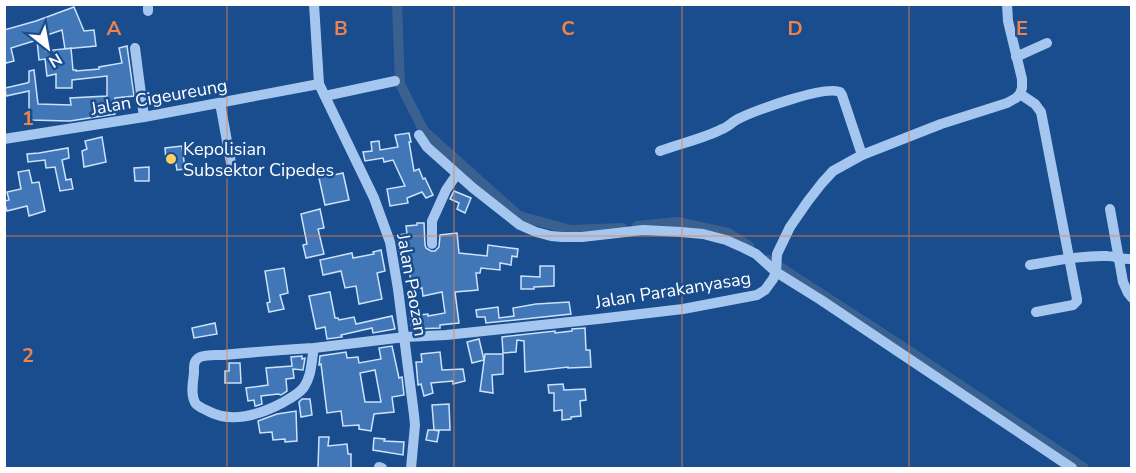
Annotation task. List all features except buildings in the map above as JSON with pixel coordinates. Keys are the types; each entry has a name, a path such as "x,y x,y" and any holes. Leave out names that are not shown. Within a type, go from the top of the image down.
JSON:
{"street":[{"path":"314,4 319,84"},
{"path":"776,269 777,254 790,228 808,201 833,171 862,155 941,124 1007,103 1020,94 1022,79 1008,21 1007,4"},
{"path":"1016,57 1047,43"},
{"path":"135,48 144,117"},
{"path":"325,96 395,81"},
{"name":"Jalan Paozan","path":"319,84 374,198 390,242 405,337 415,425 411,468"},
{"name":"Jalan Cigeureung","path":"4,139 144,117 319,84"},
{"path":"660,151 721,130 740,118 766,107 835,89 842,95 862,155"},
{"path":"1020,94 1035,104 1041,112 1077,301 1066,307 1036,312"},
{"path":"220,103 231,163"},
{"path":"419,135 428,147 457,174 520,225 536,232 562,237 643,230 704,234 726,240 756,254 1072,468"},
{"path":"432,244 432,221 446,190 457,174"},
{"path":"1110,208 1123,282 1131,298"},
{"path":"1030,265 1106,256 1131,259"},
{"name":"Jalan Parakanyasag","path":"314,348 311,371 303,389 269,410 238,417 216,416 196,404 192,392 194,364 199,358 586,321 728,301 757,295 771,283 776,269"}],"waterway":[{"path":"397,4 400,84 424,131 519,216 571,230 622,228"},
{"path":"637,226 678,222 728,233 749,246"},
{"path":"769,260 1084,468"}],"place":[{"name":"Kepolisian Subsektor Cipedes","path":"171,159"}]}
